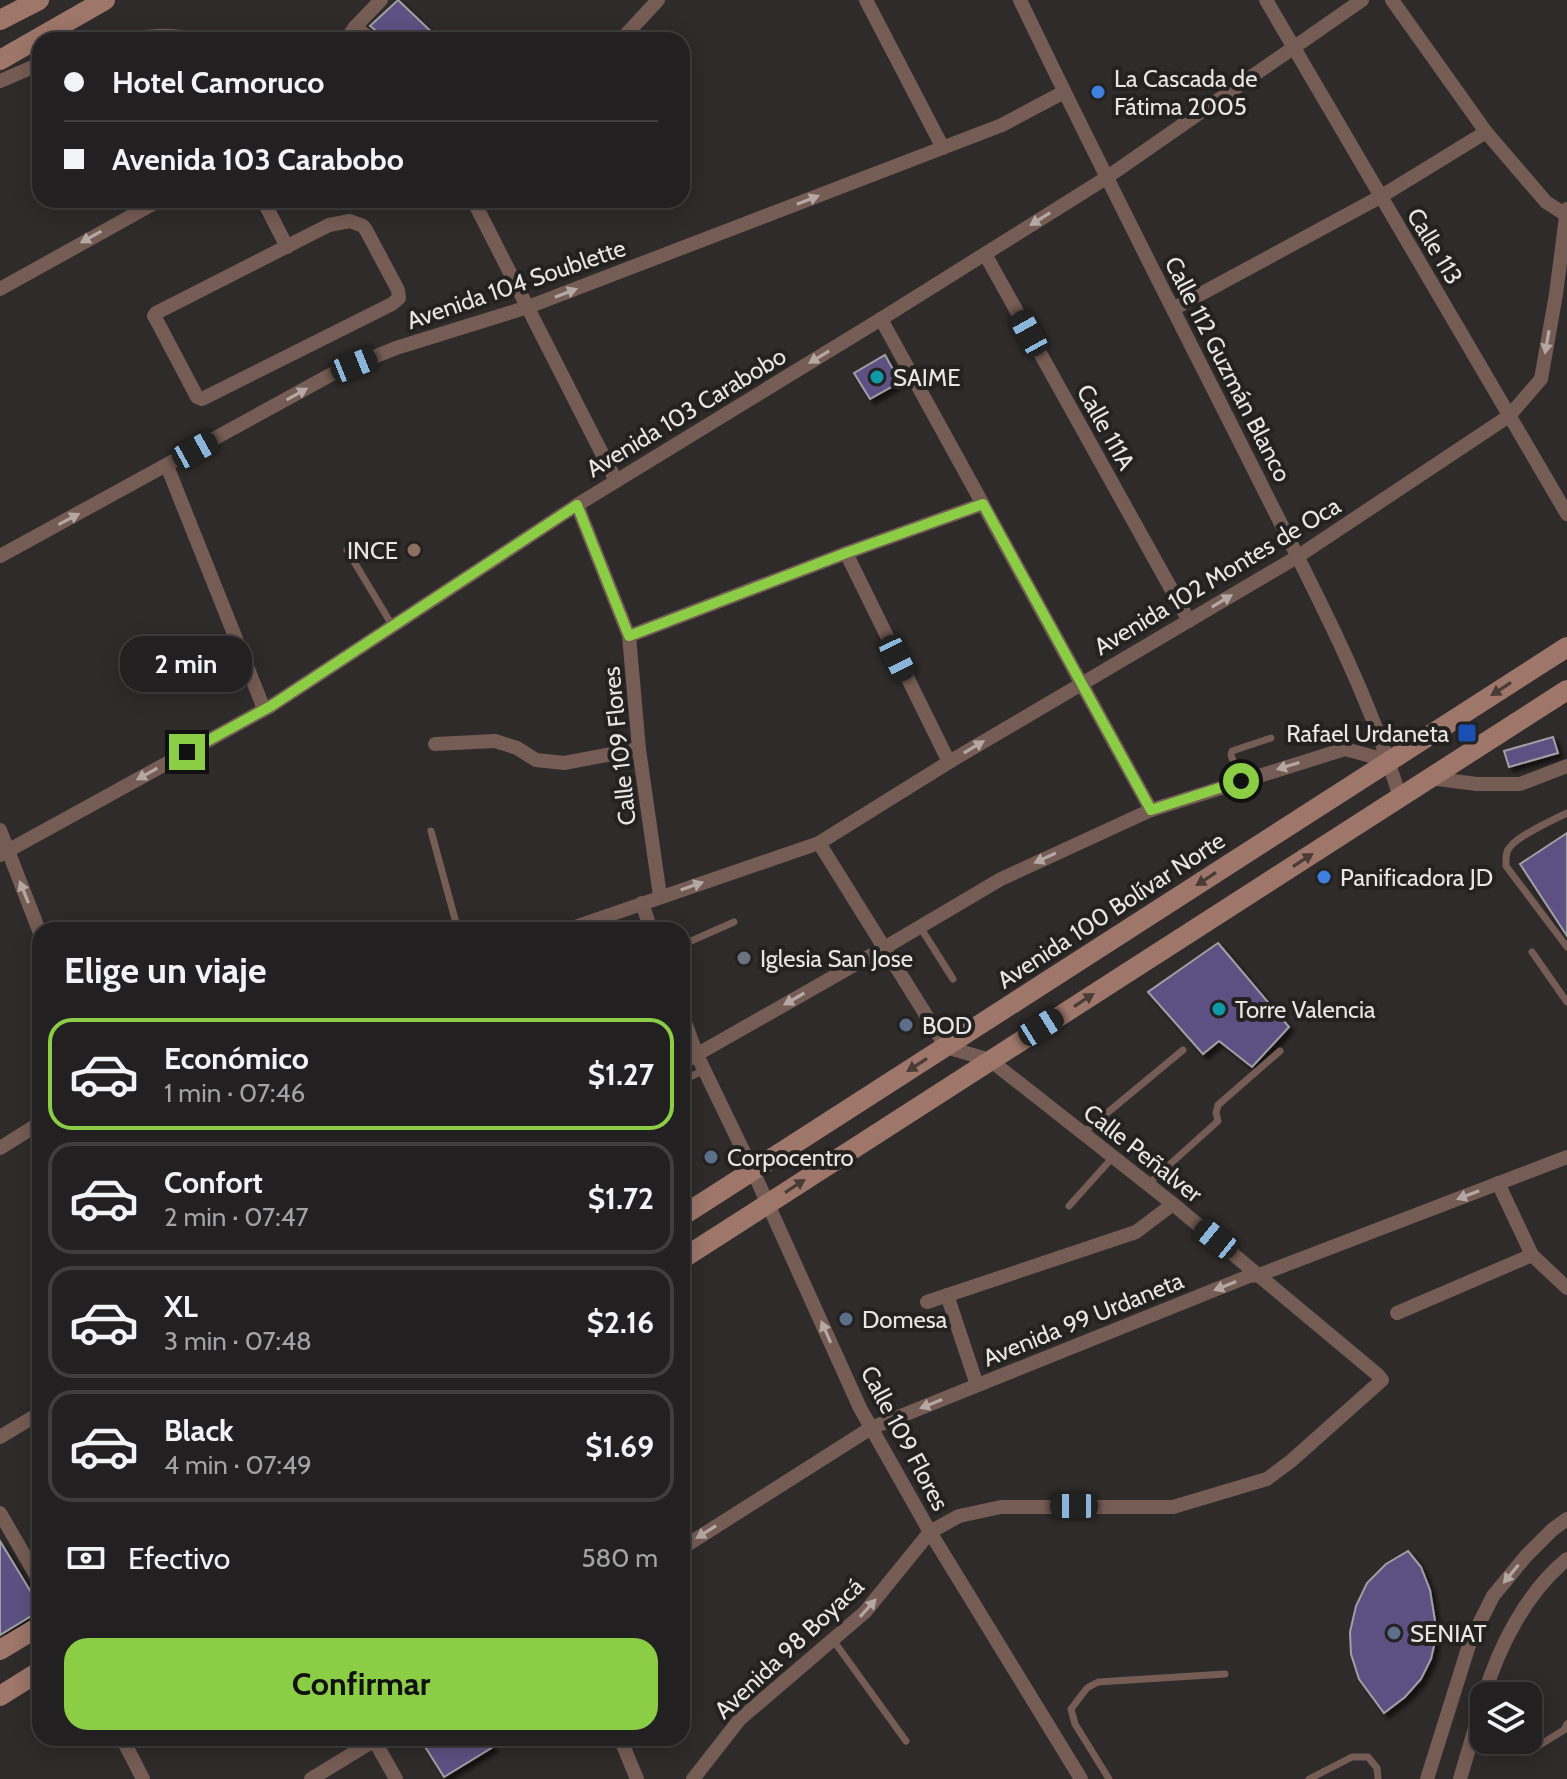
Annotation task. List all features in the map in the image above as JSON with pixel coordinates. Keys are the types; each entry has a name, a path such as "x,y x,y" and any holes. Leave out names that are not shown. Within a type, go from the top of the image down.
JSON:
{"main road":[{"path":"6,14 39,0"},
{"path":"49,32 105,0"},
{"path":"0,60 32,42"},
{"name":"Avenida 100 Bolívar Norte","path":"690,1211 1567,647"},
{"path":"690,1254 1567,690"},
{"path":"0,1650 32,1631"},
{"path":"0,1696 32,1676"}],"street":[{"path":"352,32 381,0"},
{"path":"628,32 658,0"},
{"path":"866,0 943,148"},
{"name":"Calle 112 Guzmán Blanco","path":"1020,0 1297,557 1366,702 1400,798"},
{"name":"Calle 113","path":"1266,0 1567,514"},
{"name":"Avenida 103 Carabobo","path":"4,853 264,709 577,505 1106,178 1362,0"},
{"path":"1392,0 1486,132 1546,202 1566,212"},
{"path":"355,27 362,32"},
{"path":"0,81 32,67"},
{"name":"Avenida 104 Soublette","path":"0,556 332,374 396,348 528,307 943,148 1002,125 1064,92"},
{"path":"1173,309 1380,197 1486,132"},
{"path":"0,289 145,208"},
{"path":"267,208 287,247"},
{"path":"477,208 616,481"},
{"name":"Avenida 102 Montes de Oca","path":"589,922 819,843 949,762 1297,557 1509,416 1541,379 1566,212"},
{"path":"350,221 358,223 366,230 398,290 399,298 202,399 197,397 154,316 287,247 329,225 350,221"},
{"name":"Calle 111A","path":"985,254 1189,621"},
{"path":"881,319 1151,810"},
{"path":"167,466 264,709"},
{"path":"629,636 983,504"},
{"name":"Calle 109 Flores","path":"577,505 629,636 639,749 660,896"},
{"path":"846,553 949,762"},
{"path":"435,744 495,741 517,748 536,760 564,763 639,749"},
{"path":"690,1059 1001,879 1151,810 1345,749 1389,761"},
{"path":"1430,778 1477,784 1520,784 1567,766"},
{"path":"0,830 4,853 35,922"},
{"path":"819,843 946,1047 990,1060"},
{"path":"642,903 648,922"},
{"name":"Calle 109 Flores","path":"690,1036 871,1428 930,1532 1081,1779"},
{"name":"Calle Peñalver","path":"990,1060 1173,1204 1378,1375"},
{"path":"0,1148 32,1128"},
{"name":"Avenida 99 Urdaneta","path":"690,1543 871,1428 1234,1282 1567,1157"},
{"path":"1498,1183 1532,1255 1567,1288"},
{"path":"927,1302 1136,1232 1173,1204"},
{"path":"1397,1313 1532,1255"},
{"path":"947,1295 977,1385"},
{"name":"Avenida 98 Boyacá","path":"693,1779 740,1719 865,1612 930,1532 959,1516 1001,1507 1173,1507 1267,1479 1381,1382 1378,1375"},
{"path":"0,1437 32,1418"},
{"path":"0,1513 32,1568"},
{"path":"1427,1779 1470,1642 1493,1596 1526,1556 1567,1519"},
{"path":"1488,1682 1513,1625 1552,1572 1567,1559"},
{"path":"126,1746 143,1779"},
{"path":"311,1779 364,1746"},
{"path":"379,1746 396,1779"},
{"path":"623,1746 637,1779"},
{"path":"1460,1779 1471,1754"}],"lane":[{"path":"347,550 392,625"},
{"path":"1241,781 1232,751 1271,738"},
{"path":"1567,813 1519,839 1509,847 1505,856 1506,866 1567,947"},
{"path":"431,831 456,922"},
{"path":"690,941 734,922"},
{"path":"920,927 953,979"},
{"path":"1532,952 1567,1002"},
{"path":"1083,1133 1183,1050"},
{"path":"1148,1184 1218,1121 1218,1105 1280,1051"},
{"path":"690,1077 704,1070"},
{"path":"1069,1206 1113,1157"},
{"path":"833,1640 906,1741"},
{"path":"1109,1779 1075,1724 1071,1709 1087,1688 1098,1682 1225,1674"},
{"path":"1542,1744 1564,1730 1567,1724"},
{"path":"1309,1779 1352,1757 1368,1757 1377,1768 1378,1779"}],"building":[{"path":"398,0 432,32 378,32 370,26"},
{"name":"SAIME","path":"885,355 900,382 870,399 854,373"},
{"path":"1553,737 1558,753 1509,767 1504,751"},
{"path":"1567,833 1567,936 1520,864"},
{"name":"Torre Valencia","path":"1218,943 1289,1027 1252,1067 1219,1041 1203,1054 1148,992"},
{"path":"0,1541 32,1594 32,1616 0,1635"},
{"name":"SENIAT","path":"1408,1551 1421,1567 1430,1590 1437,1633 1431,1659 1421,1679 1405,1697 1384,1713 1359,1679 1351,1654 1350,1632 1356,1606 1367,1583 1386,1564"},
{"path":"425,1746 493,1747 444,1777"}],"place":[{"name":"La Cascada de Fátima 2005","path":"1098,92"},
{"name":"SAIME","path":"877,377"},
{"name":"INCE","path":"414,550"},
{"name":"Rafael Urdaneta","path":"1467,733"},
{"name":"Panificadora JD","path":"1324,877"},
{"name":"Iglesia San Jose","path":"744,958"},
{"name":"Torre Valencia","path":"1219,1009"},
{"name":"BOD","path":"906,1025"},
{"name":"Corpocentro","path":"711,1157"},
{"name":"Domesa","path":"846,1319"},
{"name":"SENIAT","path":"1394,1633"}],"route":[{"path":"187,752 271,706 577,505 629,636 983,504 1151,810 1241,781"}]}
